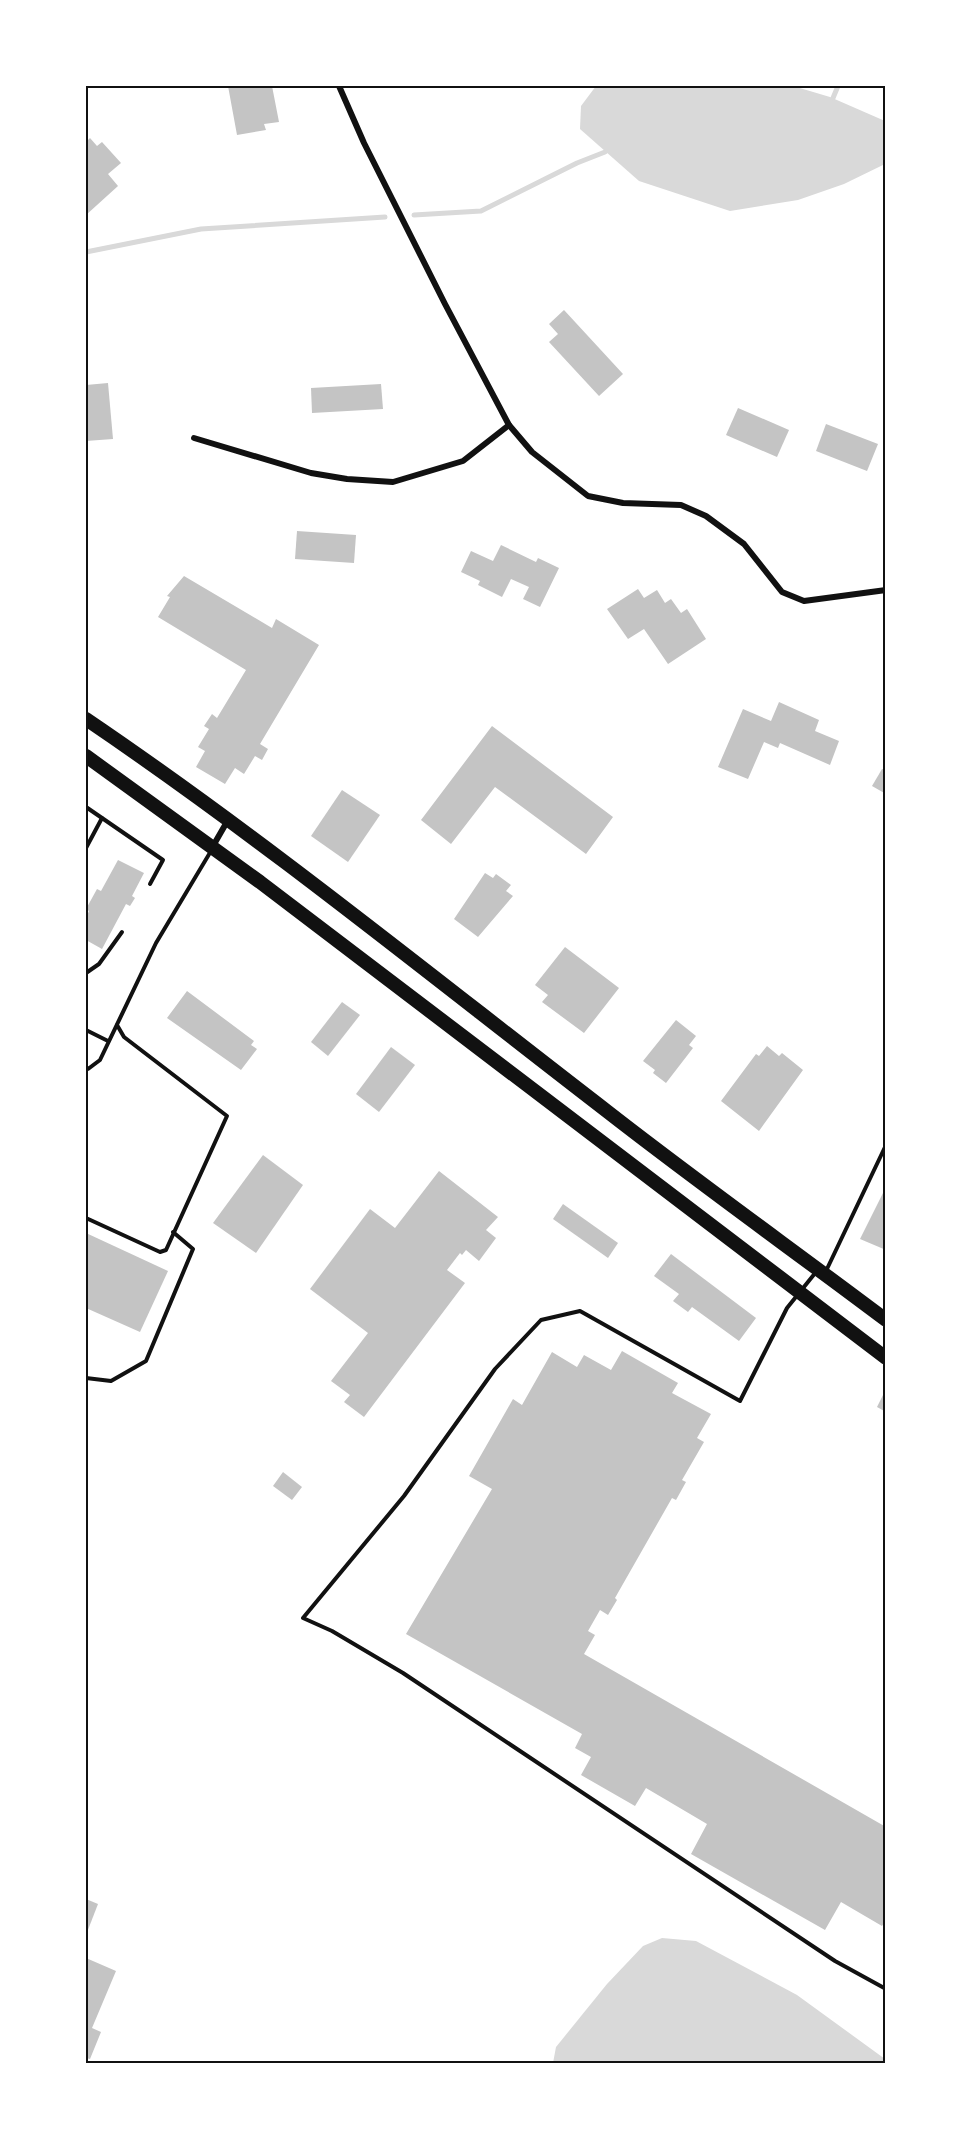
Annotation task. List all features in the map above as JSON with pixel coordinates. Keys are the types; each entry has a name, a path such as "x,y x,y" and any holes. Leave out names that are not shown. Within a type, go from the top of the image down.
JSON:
{"main road":[{"path":"86,719 228,820 475,1007 609,1113 885,1320"},
{"path":"87,760 213,846 885,1358"}],"street":[{"path":"339,86 407,231 509,425 532,452 588,496 623,503 681,505 706,516 744,544 782,592 804,601 885,590"},
{"path":"194,438 311,473 347,479 393,482 463,461 509,425"},
{"path":"213,846 228,820"}],"lane":[{"path":"86,807 162,860 150,884"},
{"path":"86,849 102,818"},
{"path":"86,1067 88,1069 100,1060 156,944 213,846"},
{"path":"86,973 99,964 122,932"},
{"path":"86,1218 160,1252 166,1250 227,1116 124,1037 117,1025"},
{"path":"86,1030 108,1041"},
{"path":"885,1145 822,1272 800,1292 787,1308 740,1401 580,1311 541,1320 495,1368 404,1496 303,1618 332,1631 403,1673 835,1961 885,1989"},
{"path":"86,1378 111,1381 146,1361 192,1249 173,1232"}],"shaded area":[{"path":"596,86 793,86 830,97 885,121 885,164 844,184 798,200 730,211 639,181 580,129 581,106"},
{"path":"662,1938 696,1941 797,1995 885,2059 885,2063 553,2063 556,2047 607,1984 643,1946"}],"building":[{"path":"228,86 272,86 279,122 264,124 266,130 237,135"},
{"path":"90,138 97,146 102,142 121,163 108,174 118,186 86,215 86,142"},
{"path":"564,310 623,374 599,396 549,342 558,334 549,324"},
{"path":"108,383 113,439 86,441 86,385"},
{"path":"381,384 383,409 312,413 311,388"},
{"path":"738,408 789,430 777,457 726,435"},
{"path":"826,424 878,444 867,471 816,451"},
{"path":"297,531 356,535 354,563 295,559"},
{"path":"501,545 536,562 538,558 559,568 540,607 523,599 529,587 511,579 502,597 478,585 480,581 461,572 471,551 493,561"},
{"path":"184,576 272,628 276,619 319,645 260,744 268,749 262,760 255,756 244,774 235,768 225,784 196,767 205,751 198,747 209,729 204,726 212,714 217,718 246,670 158,617 170,597 167,596"},
{"path":"638,589 644,598 657,590 665,603 671,599 681,613 687,609 706,639 668,664 644,629 628,639 607,609"},
{"path":"779,702 819,720 815,731 839,741 830,765 780,743 778,748 764,742 748,779 718,767 743,709 771,721"},
{"path":"492,726 613,817 586,854 495,787 451,844 421,820"},
{"path":"882,769 886,770 886,794 872,786"},
{"path":"342,790 380,815 348,862 311,836"},
{"path":"118,860 144,873 132,896 135,898 130,906 126,904 102,949 86,940 86,918 89,911 86,909 97,889 101,891"},
{"path":"485,873 493,878 496,874 511,885 506,891 513,896 478,937 454,919"},
{"path":"565,947 619,988 584,1033 542,1002 548,995 535,985"},
{"path":"187,991 254,1041 251,1045 257,1049 241,1070 167,1018"},
{"path":"342,1002 360,1015 328,1056 311,1042"},
{"path":"676,1020 696,1036 689,1045 693,1048 666,1083 643,1061"},
{"path":"767,1046 779,1056 782,1053 803,1070 759,1131 721,1101 756,1054 759,1056"},
{"path":"391,1047 415,1065 379,1112 356,1094"},
{"path":"263,1155 303,1185 256,1253 213,1223"},
{"path":"439,1171 498,1217 486,1230 496,1238 479,1261 466,1250 462,1255 460,1253 447,1270 465,1283 364,1417 344,1402 350,1395 331,1381 368,1333 310,1289 370,1209 395,1228"},
{"path":"886,1187 886,1250 860,1239"},
{"path":"563,1204 618,1243 608,1258 553,1219"},
{"path":"86,1233 168,1271 140,1332 86,1308"},
{"path":"671,1254 756,1318 739,1341 692,1307 688,1312 673,1301 679,1294 654,1276"},
{"path":"622,1351 678,1383 672,1393 711,1414 697,1438 704,1442 682,1480 686,1482 676,1500 672,1498 615,1598 617,1600 608,1615 600,1610 588,1631 595,1635 584,1654 886,1827 886,1920 882,1926 841,1902 825,1930 691,1854 707,1824 646,1788 635,1806 581,1775 591,1757 575,1748 582,1734 406,1634 492,1489 469,1476 513,1399 522,1405 552,1352 577,1367 584,1355 611,1370"},
{"path":"883,1395 886,1396 886,1412 877,1407"},
{"path":"283,1472 302,1487 292,1500 273,1486"},
{"path":"86,1899 98,1904 86,1935"},
{"path":"86,1958 116,1971 92,2028 101,2032 90,2059 86,2058"}],"waterway":[{"path":"833,98 838,86"},
{"path":"414,215 481,211 577,163 605,152"},
{"path":"86,252 201,229 385,217"}]}
